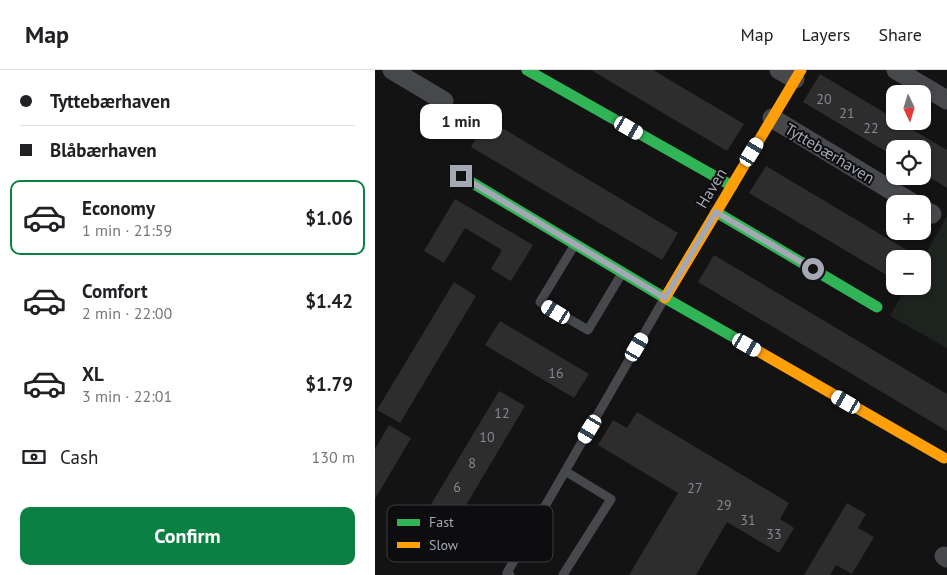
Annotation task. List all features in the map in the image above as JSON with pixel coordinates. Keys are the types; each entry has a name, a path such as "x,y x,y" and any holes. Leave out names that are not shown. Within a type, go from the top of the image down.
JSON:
{"street":[{"path":"392,70 444,101"},
{"path":"527,70 732,186"},
{"path":"896,70 947,100"},
{"name":"Haven","path":"665,298 772,118 792,73"},
{"name":"Tyttebærhaven","path":"772,118 899,195"},
{"path":"461,176 665,298 944,458"},
{"path":"716,212 877,307"}],"lane":[{"path":"575,244 540,302 588,330 623,272"},
{"path":"546,505 665,298"},
{"path":"563,575 611,500 565,471"},
{"path":"510,575 507,573 513,562"}],"shaded area":[{"path":"947,216 947,348 890,316 902,295 931,295 931,250 928,250"}],"building":[{"path":"591,70 653,70 744,124 727,151"},
{"path":"820,74 886,114 886,130 913,130 930,140 886,140 886,152 803,102"},
{"path":"487,119 678,233 662,260 471,147"},
{"path":"931,141 947,150 947,188 931,178"},
{"path":"766,166 886,238 886,240 890,240 907,250 886,250 886,275 749,193"},
{"path":"455,199 533,245 511,281 491,269 502,250 465,228 444,263 424,251"},
{"path":"714,255 947,394 947,431 698,282"},
{"path":"454,282 476,296 400,423 377,410"},
{"path":"500,321 589,374 574,398 485,345"},
{"path":"499,391 525,406 466,505 431,505"},
{"path":"637,412 789,503 780,519 794,528 779,553 727,522 696,575 629,575 678,493 598,445 613,420 627,428"},
{"path":"389,425 411,438 375,499 375,449"},
{"path":"847,503 866,514 858,528 874,537 852,574 836,565 830,575 804,575"}],"traffic: fast":[{"path":"527,70 732,186"},
{"path":"461,176 665,298 758,351"},
{"path":"716,212 877,307"}],"traffic: slow":[{"path":"665,298 801,70"},
{"path":"758,351 944,458"}],"route":[{"path":"461,176 665,298 716,212 813,269"}]}
